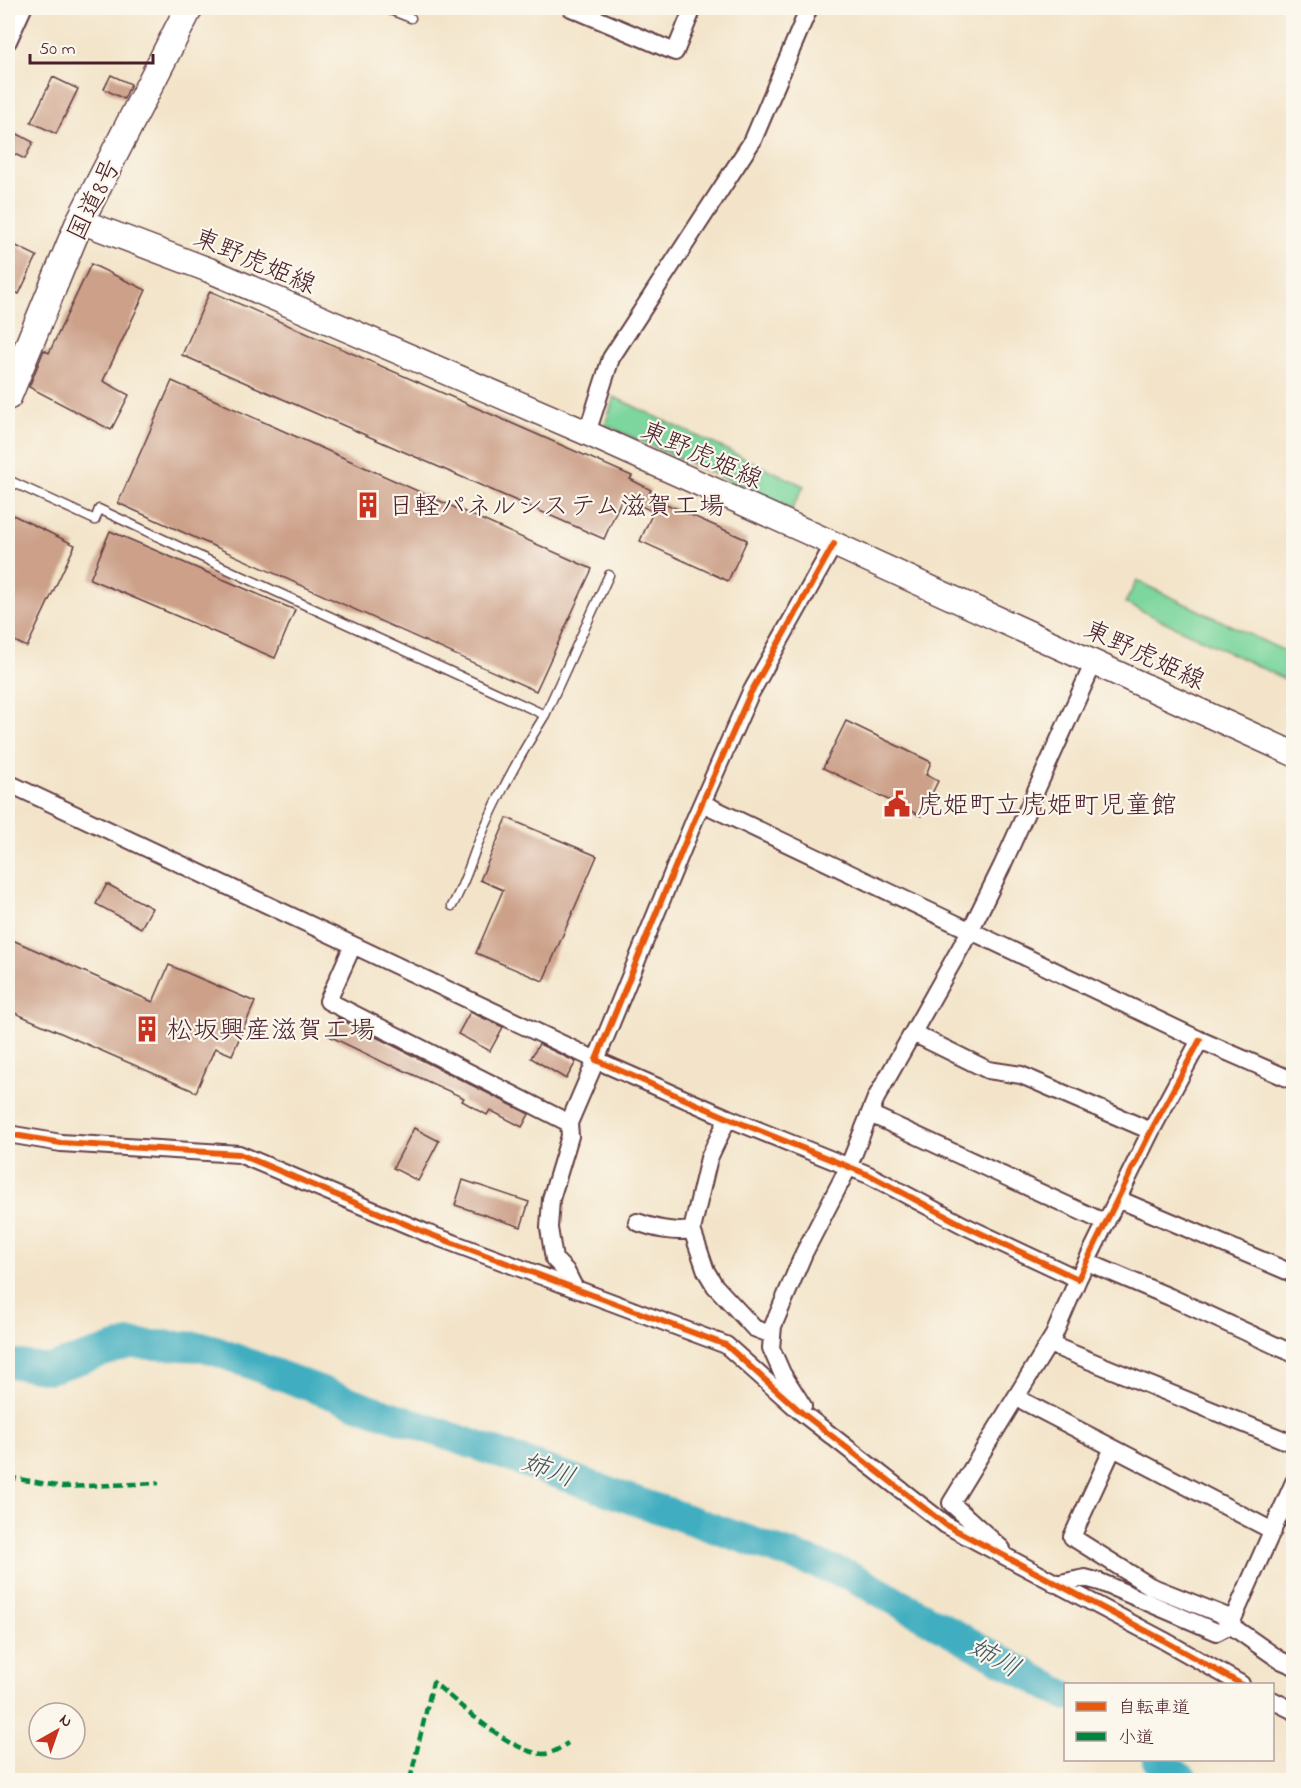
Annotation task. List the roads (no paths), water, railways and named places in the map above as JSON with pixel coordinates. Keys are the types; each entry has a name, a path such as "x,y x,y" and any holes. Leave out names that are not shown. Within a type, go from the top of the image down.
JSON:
{"highway":[{"name":"国道8号","path":"8,396 80,221 189,8"}],"main road":[{"name":"東野虎姫線","path":"80,221 209,270 586,433 1293,754"}],"street":[{"path":"8,42 23,8"},
{"path":"570,8 675,52 693,8"},
{"path":"586,433 611,358 753,140 809,8"},
{"path":"574,1287 566,1272 554,1259 549,1228 551,1200 570,1136 569,1124 702,802 750,694 834,544"},
{"path":"810,1418 782,1373 771,1348 776,1317 804,1253 848,1168 876,1098 1002,867 1094,662"},
{"path":"8,783 596,1060 728,1118 869,1175 963,1225 1078,1279"},
{"path":"702,802 969,931 1200,1040 1293,1081"},
{"path":"352,945 328,1001 569,1124"},
{"path":"913,1033 988,1070 1021,1075 1151,1131"},
{"path":"1015,1562 990,1536 951,1503 1049,1344 1078,1279 1151,1131 1200,1040"},
{"path":"870,1114 1106,1223"},
{"path":"728,1118 709,1158 692,1230 706,1271 715,1286 754,1328 772,1335"},
{"path":"8,1134 61,1143 239,1154 429,1234 726,1345 810,1418 946,1525 1239,1683"},
{"path":"1118,1199 1293,1274"},
{"path":"637,1222 652,1228 677,1233 692,1230"},
{"path":"1087,1262 1170,1297 1293,1354"},
{"path":"1049,1344 1293,1443"},
{"path":"1017,1398 1273,1531"},
{"path":"1113,1448 1072,1538 1150,1586 1231,1622 1280,1660 1293,1666"},
{"path":"1055,1584 1085,1578 1130,1594 1216,1632 1231,1622 1292,1492"},
{"path":"1274,1701 1293,1711"}],"lane":[{"path":"385,8 411,18"},
{"path":"8,480 95,520 99,508 545,715"},
{"path":"452,906 462,888 477,846 512,768 545,715 609,575"}],"waterway":[{"name":"姉川","path":"8,1363 49,1369 129,1344 205,1347 343,1399 851,1576 1064,1695"},
{"name":"姉川","path":"1158,1761 1184,1780"}],"place":[{"name":"日軽パネルシステム滋賀工場","path":"368,505"},
{"name":"虎姫町立虎姫町児童館","path":"897,804"},
{"name":"松坂興産滋賀工場","path":"147,1029"}]}
